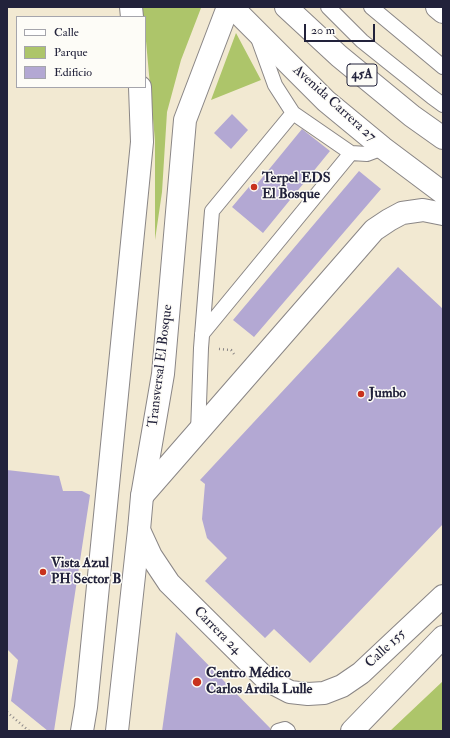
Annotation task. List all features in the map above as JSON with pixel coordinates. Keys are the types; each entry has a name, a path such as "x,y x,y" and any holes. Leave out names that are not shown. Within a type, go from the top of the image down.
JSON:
{"main road":[{"name":"Transversal El Bosque","path":"117,731 140,530 142,496 163,374 185,120 228,7"},
{"name":"Avenida Carrera 27","path":"232,7 326,101 383,148 443,193"},
{"name":"45A","path":"286,7 339,56 412,116 443,138"},
{"path":"437,7 443,12"},
{"path":"82,731 86,707 142,142 140,88"},
{"path":"142,496 374,230 402,213 423,210 443,214"},
{"name":"Carrera 24","path":"140,530 151,556 169,583 267,680 290,692 308,694 324,693"},
{"name":"Calle 155","path":"324,693 342,686 360,673 443,596"},
{"path":"352,731 443,637"}],"lane":[{"path":"328,7 362,41 443,105"},
{"path":"371,7 443,67"},
{"path":"255,29 275,85 293,113 351,153 367,154 383,148"},
{"path":"198,432 201,348 212,211 293,113"},
{"path":"202,334 351,153"},
{"path":"278,731 285,729 288,731"}],"path":[{"path":"201,348 231,350 250,372"},
{"path":"7,712 29,731"}],"green space":[{"path":"141,7 201,8 181,60 167,112 162,192 155,240 155,141 146,41 146,16 143,16"},
{"path":"236,33 261,80 211,100"},
{"path":"443,681 443,731 390,731"}],"building":[{"path":"232,114 248,130 231,149 214,133"},
{"path":"302,129 330,151 263,233 232,207 254,181 257,184"},
{"path":"359,171 381,189 254,337 233,320"},
{"name":"Jumbo","path":"398,267 443,309 443,524 310,663 274,629 265,638 205,581 227,558 207,538 202,519 205,484 200,480"},
{"name":"Vista Azul PH Sector B","path":"7,470 59,476 63,491 82,491 90,495 54,731 48,731 11,701 18,660 7,649"},
{"name":"Centro Médico Carlos Ardila Lulle","path":"176,632 270,728 270,731 162,731"}],"place":[{"name":"Terpel EDS El Bosque","path":"254,187"},
{"name":"Jumbo","path":"361,394"},
{"name":"Vista Azul PH Sector B","path":"43,572"},
{"name":"Centro Médico Carlos Ardila Lulle","path":"197,682"}]}
